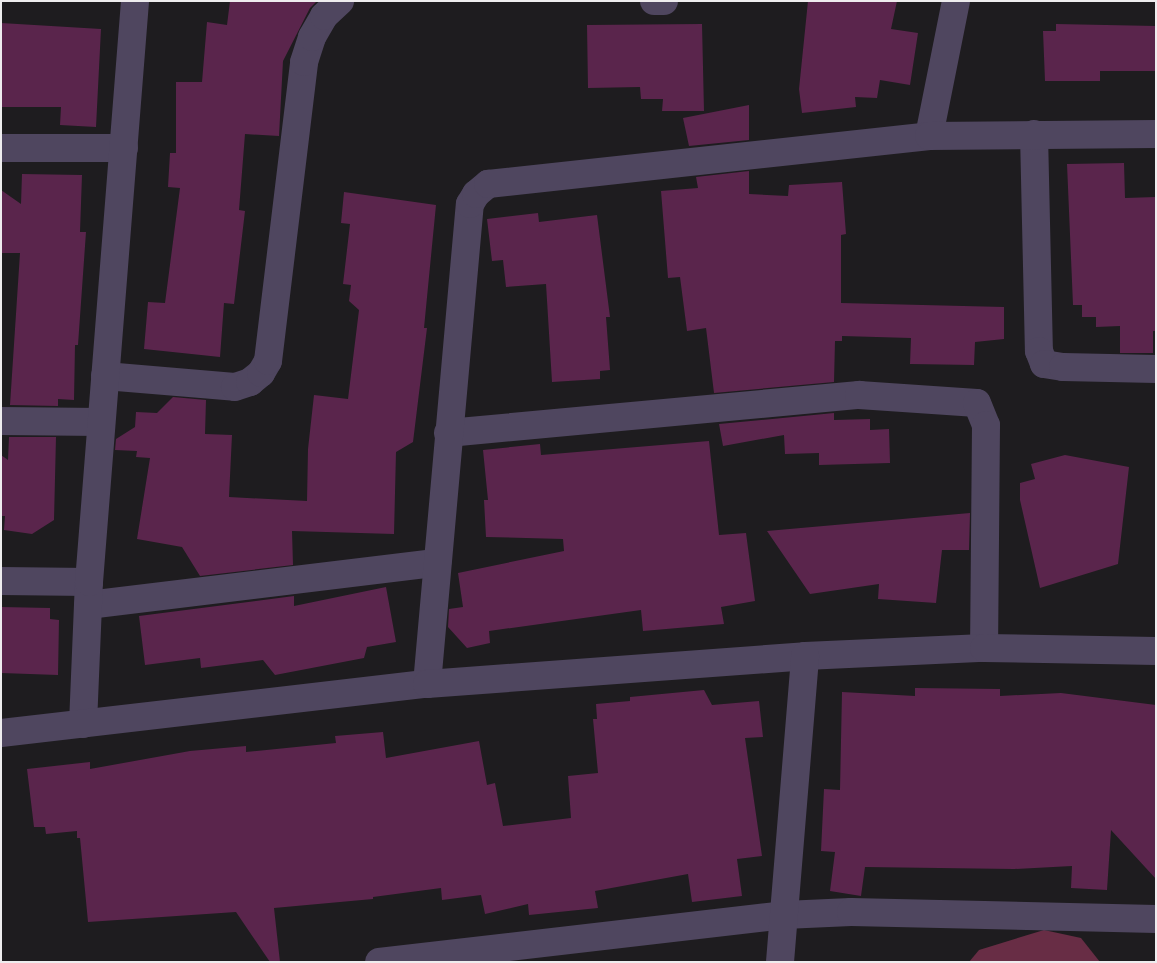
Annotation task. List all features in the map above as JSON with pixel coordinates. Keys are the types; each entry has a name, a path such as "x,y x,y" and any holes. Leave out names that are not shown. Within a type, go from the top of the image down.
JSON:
{"street":[{"path":"84,724 88,593 135,1"},
{"path":"105,376 235,387 250,382 261,373 268,361 304,62 312,37 324,16 340,1"},
{"path":"654,1 664,1"},
{"path":"929,136 956,1"},
{"path":"1034,134 1039,352 1044,364 1063,367 1156,368"},
{"path":"426,684 470,204 476,194 488,184 929,136 1156,134"},
{"path":"1,148 124,148"},
{"path":"448,433 859,395 977,403 986,425 984,648"},
{"path":"1,421 101,422"},
{"path":"1,581 88,593 437,563"},
{"path":"1,733 426,684 804,656 984,648 1156,650"},
{"path":"780,962 804,656"},
{"path":"379,962 500,955 784,915 851,912 1156,919"}],"shaded area":[{"path":"1044,930 1081,938 1100,962 969,962 979,950"}],"building":[{"path":"230,1 317,1 310,8 283,61 279,136 245,134 239,210 245,211 234,304 224,303 220,357 144,349 148,302 165,303 180,188 168,187 170,153 176,153 176,82 202,82 207,22 227,25"},
{"path":"808,1 897,1 891,29 918,33 910,85 880,80 877,98 855,97 856,107 802,113 799,89"},
{"path":"1,23 101,29 96,127 60,125 61,107 1,107"},
{"path":"702,24 704,111 662,111 663,99 641,99 640,87 588,88 587,25"},
{"path":"1056,24 1156,26 1156,71 1100,71 1100,81 1045,81 1043,31 1056,31"},
{"path":"749,105 749,140 689,146 683,118"},
{"path":"1124,163 1125,198 1156,197 1156,331 1153,331 1153,353 1120,353 1120,326 1096,327 1096,317 1082,317 1082,305 1073,305 1067,164"},
{"path":"749,171 749,194 788,196 789,185 842,182 846,234 841,235 841,303 1004,307 1004,339 975,342 974,365 910,364 911,338 842,336 842,341 835,341 834,382 714,393 706,328 687,331 680,277 668,278 661,191 698,188 696,177"},
{"path":"22,174 82,175 80,232 86,232 78,345 75,345 74,400 58,399 58,406 10,405 20,253 1,253 1,190 21,204"},
{"path":"344,192 436,205 424,328 427,328 413,442 396,452 394,534 292,531 293,565 200,576 182,547 137,539 150,458 136,457 137,451 115,450 116,439 135,427 136,412 157,413 173,397 206,400 205,434 232,435 229,497 307,501 308,449 314,395 348,399 359,310 349,301 351,285 343,284 350,224 341,223"},
{"path":"538,213 539,222 597,215 610,317 606,317 610,370 600,371 600,379 552,382 546,284 506,287 503,260 492,261 487,219"},
{"path":"834,413 834,420 870,419 870,430 889,429 890,463 819,465 819,453 785,454 784,435 723,446 719,424"},
{"path":"9,437 56,437 54,520 32,534 4,530 5,516 1,516 1,455 8,460"},
{"path":"709,441 719,535 746,533 755,601 721,607 724,624 643,631 641,610 489,631 490,643 467,648 448,627 449,609 463,607 458,573 564,551 563,539 486,537 484,500 488,500 483,450 540,444 541,455"},
{"path":"1065,455 1129,467 1118,564 1040,588 1020,500 1020,483 1035,479 1031,464"},
{"path":"970,513 969,550 942,550 936,603 878,599 879,584 810,594 767,531"},
{"path":"386,587 396,642 367,647 364,658 275,675 263,660 201,668 200,658 145,665 139,616 294,596 294,606"},
{"path":"1,607 50,608 50,619 59,620 58,675 1,673"},
{"path":"915,688 1000,689 1000,696 1061,693 1156,705 1156,879 1111,830 1107,890 1071,888 1072,866 1014,869 865,867 861,896 830,891 835,852 821,851 824,789 840,790 842,692 915,696"},
{"path":"704,690 712,705 759,701 763,737 745,738 762,856 737,859 742,896 692,902 688,874 595,891 598,908 529,915 528,904 485,914 481,895 442,900 441,888 373,897 373,899 274,908 280,962 270,962 236,912 88,922 80,838 77,838 77,831 46,834 45,827 34,827 27,769 90,762 90,769 190,751 246,746 246,752 336,743 335,736 383,732 386,758 479,741 487,785 495,783 503,826 571,818 568,776 598,773 593,719 597,719 596,704 630,701 630,697"}]}
